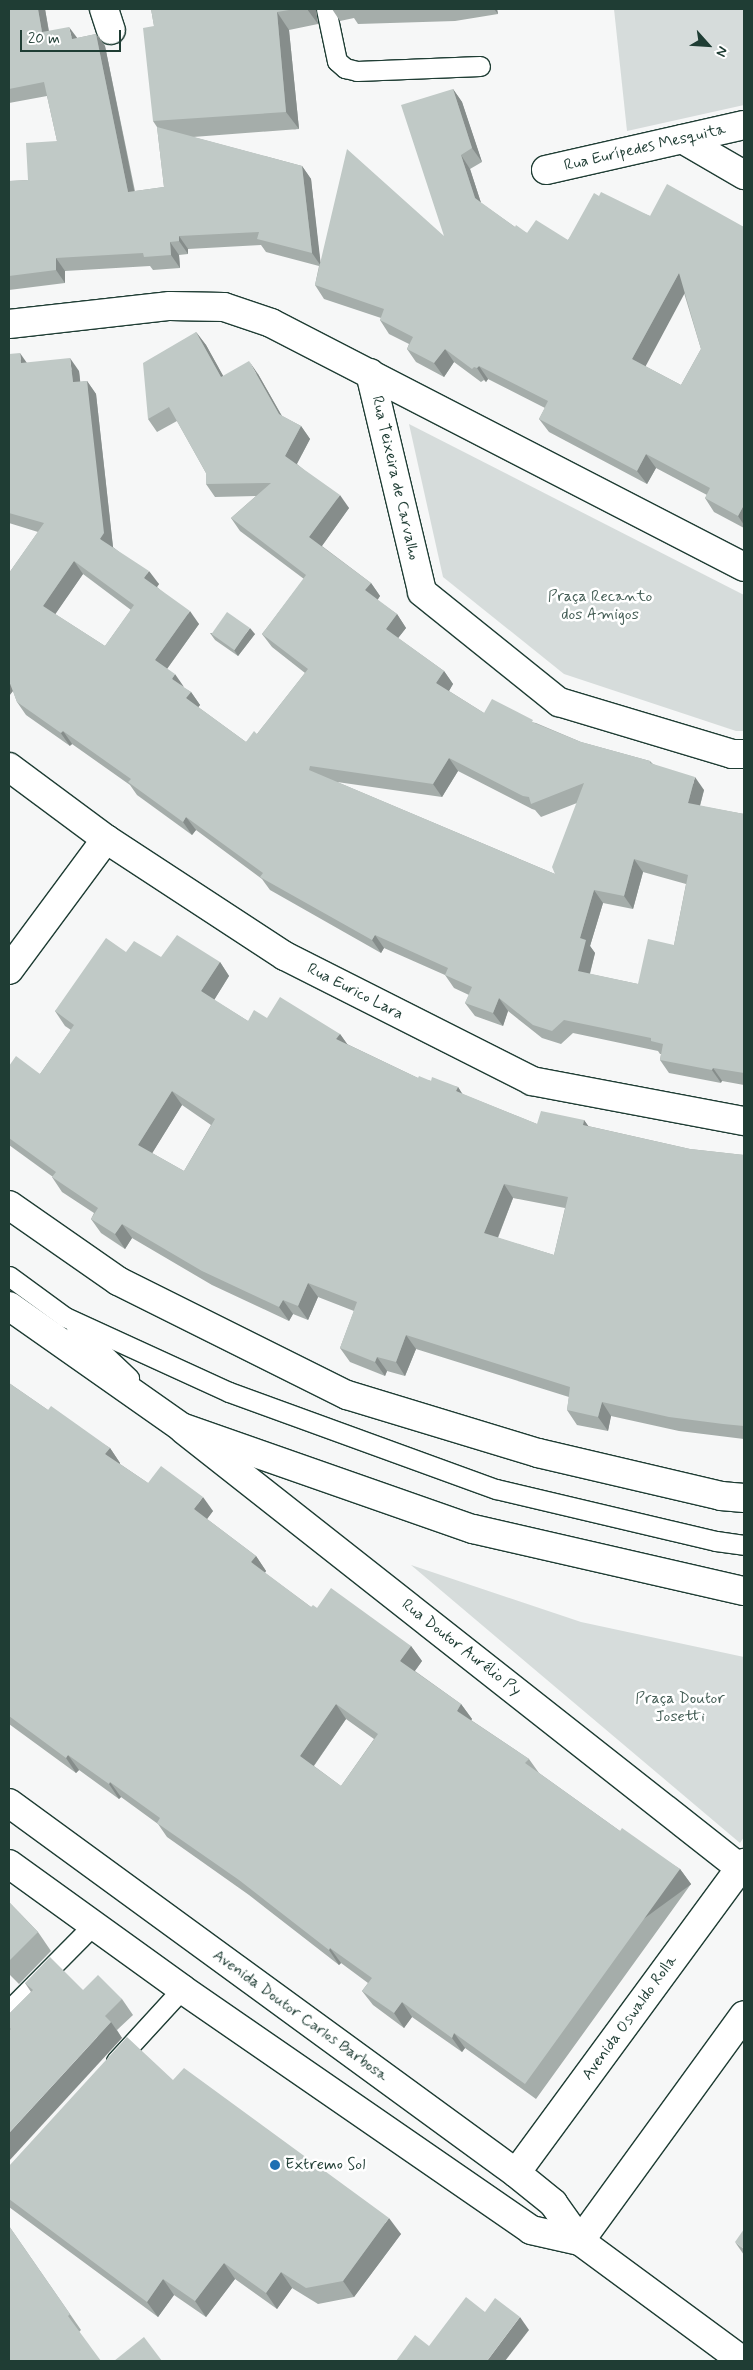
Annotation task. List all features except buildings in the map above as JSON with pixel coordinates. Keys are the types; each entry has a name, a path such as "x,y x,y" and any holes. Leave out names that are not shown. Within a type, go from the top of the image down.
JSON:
{"street":[{"name":"Rua Eurípedes Mesquita","path":"546,170 744,125"},
{"path":"682,139 744,175"},
{"name":"Rua Teixeira de Carvalho","path":"9,324 170,306 224,307 271,323 370,373 422,592 559,702 732,754 744,754"},
{"path":"370,373 744,567"},
{"name":"Rua Eurico Lara","path":"9,767 106,839 285,956 532,1081 744,1121"},
{"path":"9,970 106,839"},
{"path":"9,1205 118,1281 347,1394 538,1453 721,1496 744,1498"},
{"path":"9,1306 181,1427 472,1529 744,1591"},
{"name":"Rua Doutor Aurélio Py","path":"181,1427 742,1866"},
{"name":"Avenida Doutor Carlos Barbosa","path":"9,1803 516,2173 553,2203 580,2241 743,2361"},
{"name":"Avenida Doutor Carlos Barbosa","path":"9,1864 182,1989 531,2230 580,2241"},
{"name":"Avenida Oswaldo Rolla","path":"516,2173 742,1866"},
{"path":"580,2241 744,2015"}],"lane":[{"path":"326,9 337,61 345,68 357,71 480,66"},
{"path":"9,1276 64,1317 181,1427"},
{"path":"64,1317 228,1392 496,1489 716,1542 744,1545"},
{"path":"9,2010 93,1925"},
{"path":"102,2076 182,1989"}],"green space":[{"path":"614,9 744,9 744,105 627,131"},
{"name":"Praça Recanto dos Amigos","path":"409,424 744,595 744,731 736,731 564,674 443,577"},
{"name":"Praça Doutor Josetti","path":"411,1565 581,1622 744,1657 744,1837 740,1843"}],"place":[{"name":"Extremo Sol","path":"275,2165"}]}
